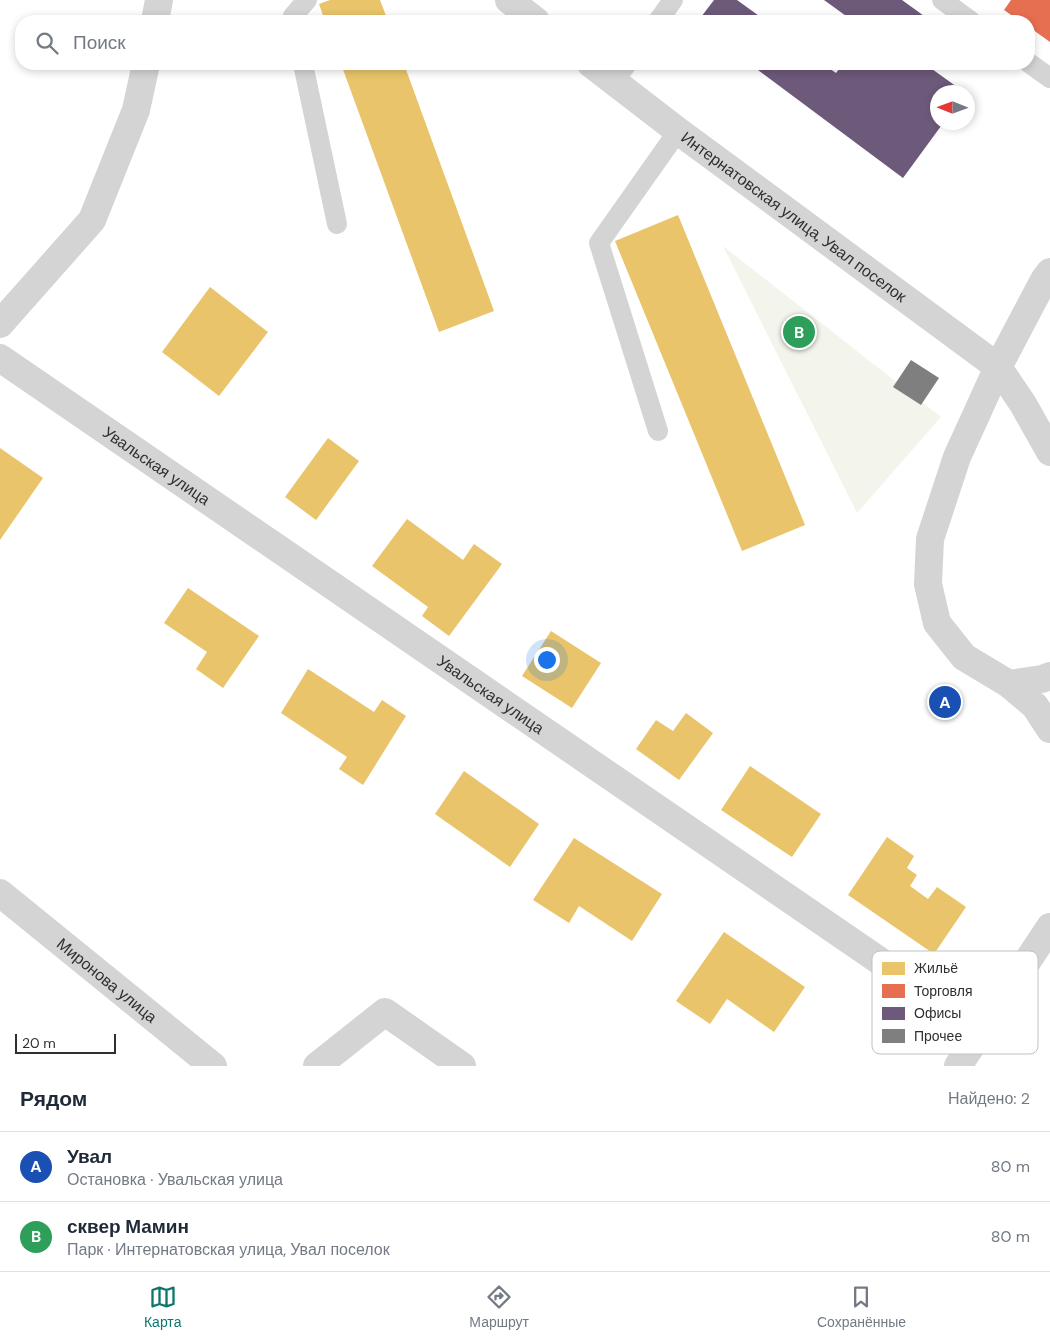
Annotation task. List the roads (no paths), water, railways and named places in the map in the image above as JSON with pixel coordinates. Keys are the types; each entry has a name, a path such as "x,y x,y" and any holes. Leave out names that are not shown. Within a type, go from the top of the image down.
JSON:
{"street":[{"path":"155,15 159,0"},
{"path":"509,0 528,15"},
{"path":"0,324 92,220 136,110 145,70"},
{"name":"Интернатовская улица, Увал поселок","path":"620,73 678,131 998,367 1023,404 1050,452"},
{"path":"1050,272 998,367 957,457 930,539 928,584 937,623 964,657 1009,684 1036,706 1050,728"},
{"name":"Увальская улица","path":"0,358 872,956"},
{"path":"1009,684 1050,676"},
{"name":"Миронова улица","path":"0,893 213,1066"},
{"path":"1034,951 1050,927"},
{"path":"317,1066 385,1012 462,1066"},
{"path":"958,1066 966,1054"}],"lane":[{"path":"294,15 306,0"},
{"path":"663,15 674,0"},
{"path":"942,0 963,15"},
{"path":"1035,67 1050,78"},
{"path":"304,70 337,224"},
{"path":"658,431 599,243 678,131"}],"place":[{"name":"сквер Мамин","path":"799,332"},
{"name":"Увал","path":"945,702"}]}
